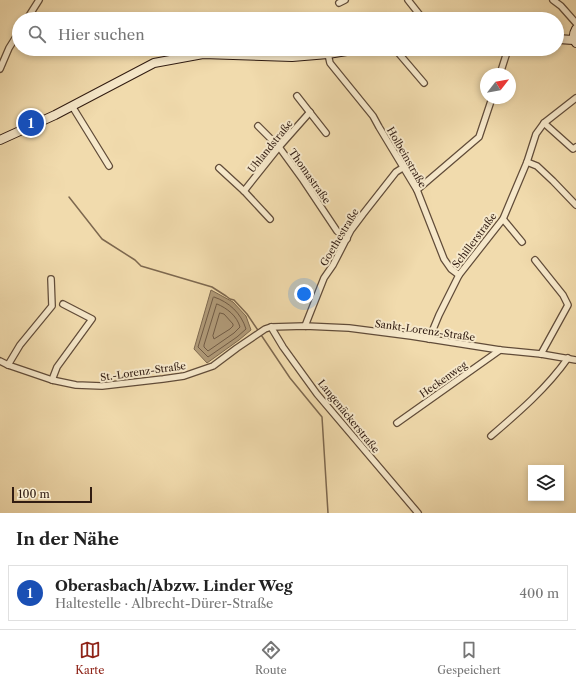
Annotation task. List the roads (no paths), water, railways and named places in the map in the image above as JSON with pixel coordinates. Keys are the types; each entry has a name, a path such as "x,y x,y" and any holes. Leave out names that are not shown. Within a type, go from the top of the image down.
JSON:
{"street":[{"path":"31,12 39,0"},
{"path":"338,3 345,0"},
{"path":"408,0 418,12"},
{"path":"553,0 561,6 576,23"},
{"path":"564,40 575,41 573,35 576,29"},
{"path":"0,69 12,43"},
{"path":"0,140 55,115 154,63 192,56"},
{"path":"262,56 304,56"},
{"name":"Holbeinstraße","path":"328,56 330,63 373,116 404,167 416,190 444,259 451,269 459,275"},
{"path":"401,56 424,83"},
{"path":"502,68 506,56"},
{"path":"297,96 326,133"},
{"name":"Schillerstraße","path":"429,339 459,275 503,219 527,162 536,134 544,123 576,98"},
{"path":"416,190 479,137 490,104"},
{"path":"72,106 109,166"},
{"name":"Uhlandstraße","path":"244,191 310,112"},
{"path":"544,123 573,149 576,147"},
{"name":"Thomastraße","path":"258,126 279,148 303,180 337,231 346,239"},
{"path":"527,162 537,166 576,205"},
{"name":"Goethestraße","path":"305,326 324,278 333,265 346,239 382,189 396,172 404,167"},
{"path":"219,168 244,191 270,219"},
{"path":"503,219 522,242"},
{"path":"535,260 568,305 542,354"},
{"path":"8,365 20,345 52,306 51,279"},
{"path":"52,380 57,367 92,319 63,304"},
{"name":"Sankt-Lorenz-Straße","path":"271,327 305,326 349,328 576,360"},
{"name":"St.-Lorenz-Straße","path":"0,361 52,380 76,385 102,386 184,376 213,366 259,332 271,327"},
{"name":"Langenäckerstraße","path":"271,327 283,347 317,394 418,513"},
{"name":"Heckenweg","path":"397,423 500,350"},
{"path":"491,436 536,396 558,373 568,358"}],"water":[{"path":"211,290 233,302 246,316 251,330 207,363 194,349"}],"waterway":[{"path":"69,197 102,239 135,260 141,266 212,287 234,300 247,314 290,378 322,417 328,513"}],"place":[{"name":"Oberasbach/Abzw. Linder Weg","path":"31,123"}]}
